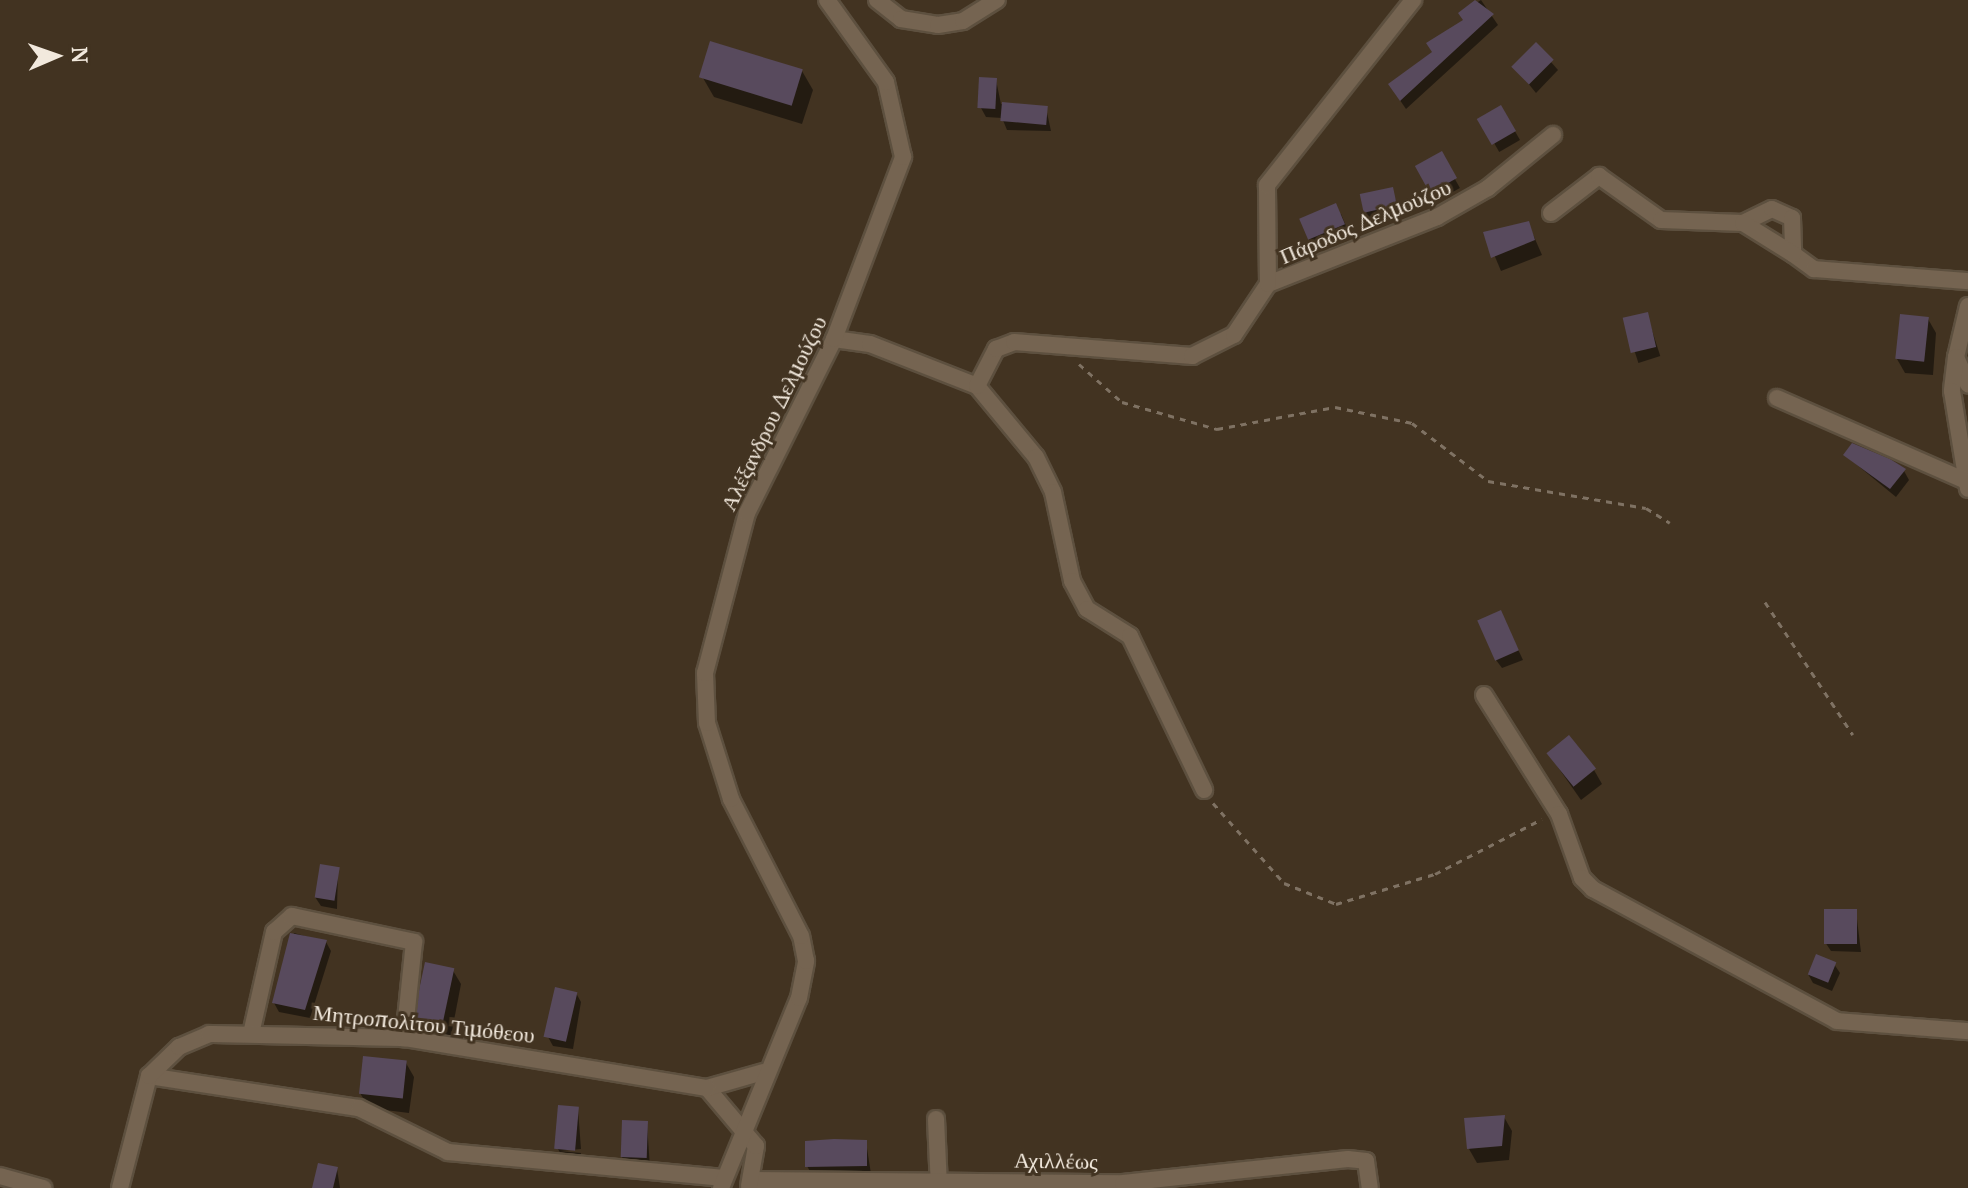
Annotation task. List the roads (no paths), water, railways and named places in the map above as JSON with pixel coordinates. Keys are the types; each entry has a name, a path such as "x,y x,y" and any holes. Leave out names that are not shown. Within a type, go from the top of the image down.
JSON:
{"street":[{"name":"Αλέξανδρου Δελμούζου","path":"723,1183 763,1072 799,998 805,952 731,799 707,723 705,673 747,513 834,339 895,190 903,139 882,75 827,0"},
{"path":"877,0 901,19 938,25 963,21 997,0"},
{"name":"Πάροδος Δελμούζου","path":"1413,0 1267,185 1268,284 1437,217 1488,188 1553,135"},
{"path":"1551,213 1599,176 1651,218 1743,223 1814,269 1968,281"},
{"path":"1743,223 1767,209 1792,218 1793,254"},
{"path":"977,386 996,349 1032,339 1192,356 1234,335 1268,284"},
{"path":"1966,484 1952,391 1968,306"},
{"path":"834,339 870,344 977,386 1036,457 1053,492 1072,581 1087,609 1130,636 1204,790"},
{"path":"1956,357 1968,384"},
{"path":"1777,398 1966,484"},
{"path":"1484,695 1559,814 1582,878 1593,889 1637,907 1804,1006 1837,1021 1968,1031"},
{"path":"251,1034 274,932 292,916 414,942 404,1038"},
{"name":"Μητροπολίτου Τιμόθεου","path":"149,1076 200,1036 251,1034 404,1038 707,1088"},
{"path":"750,1184 756,1146 707,1088 763,1072"},
{"path":"120,1188 149,1076 359,1108 448,1152 723,1183"},
{"path":"936,1119 939,1184"},
{"name":"Αχιλλέως","path":"750,1184 1126,1186 1358,1160 1366,1161 1370,1188"},
{"path":"0,1176 43,1188"}]}
